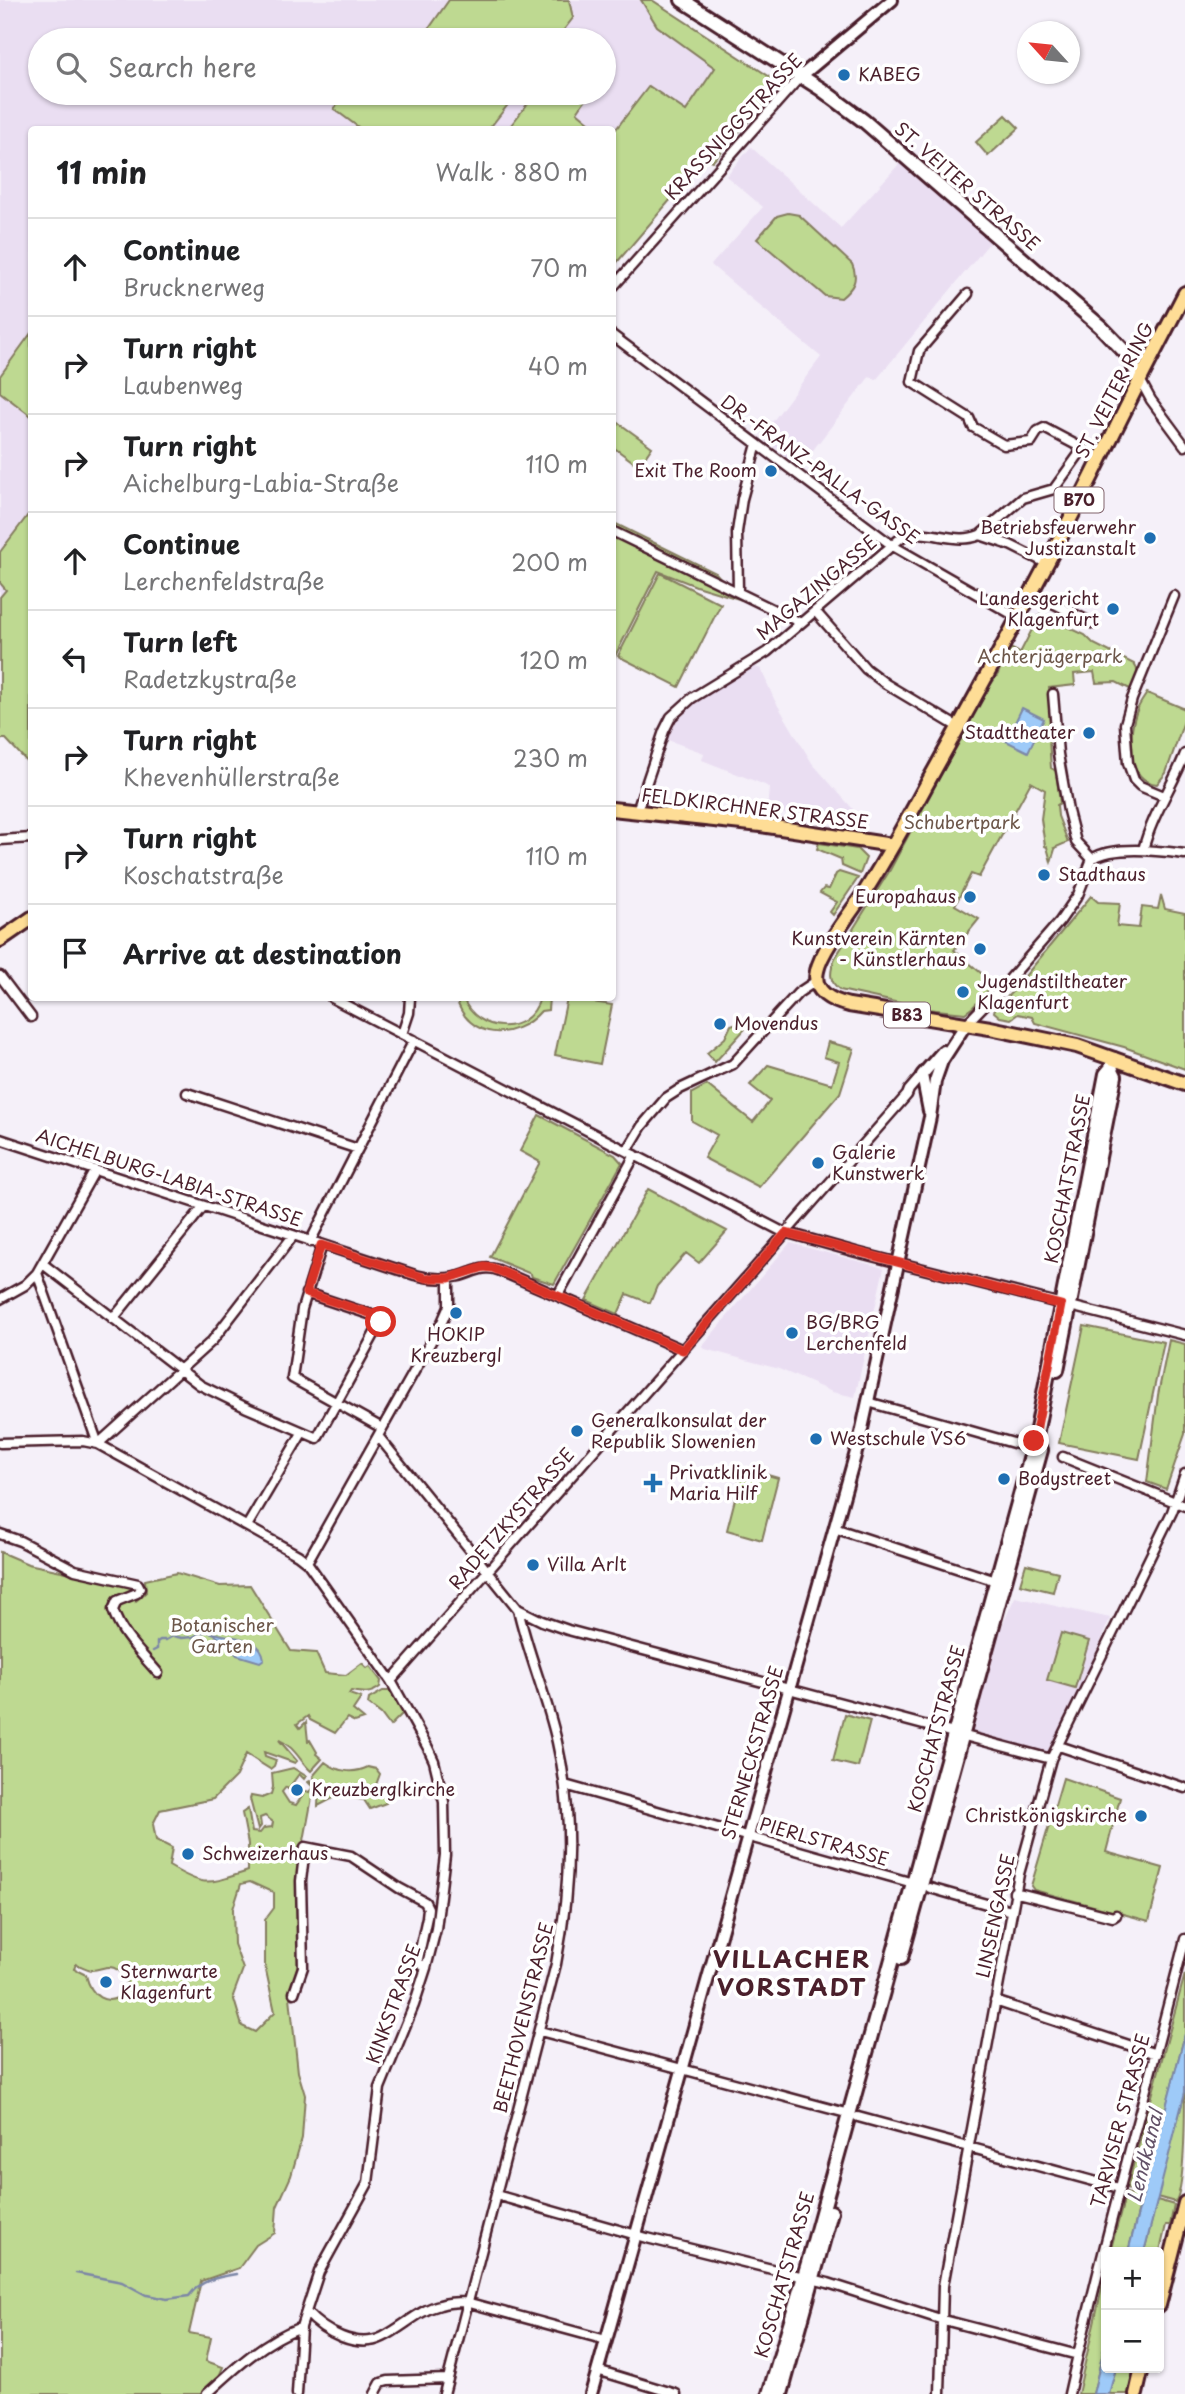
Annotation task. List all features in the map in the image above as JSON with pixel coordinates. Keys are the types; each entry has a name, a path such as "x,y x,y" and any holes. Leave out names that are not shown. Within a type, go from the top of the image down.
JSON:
{"main road":[{"name":"ST. VEITER STRASSE","path":"682,0 864,121 1101,327 1128,355 1139,378"},
{"name":"ST. VEITER RING","path":"816,981 817,971 826,952 892,845 1031,592 1185,293"},
{"name":"FELDKIRCHNER STRASSE","path":"616,809 773,827 892,845"},
{"path":"0,940 28,921"},
{"name":"B83","path":"816,981 820,990 836,1002 1066,1044 1112,1063 1185,1084"},
{"name":"KOSCHATSTRASSE","path":"781,2394 808,2279 1019,1515 1029,1446 1065,1306 1115,1076 1112,1063"},
{"name":"KOSCHATSTRASSE","path":"854,2115 913,1883 959,1734 996,1581 1041,1447 1065,1306"},
{"path":"1164,2285 1185,2203"},
{"name":"KOSCHATSTRASSE","path":"769,2394 808,2279"},
{"path":"1136,2394 1141,2373"}],"street":[{"name":"KRASSNIGGSTRASSE","path":"616,284 800,77 892,0"},
{"name":"ST. VEITER RING","path":"968,294 919,351 912,382 969,418 973,427 1004,445 1031,442 1038,430 1044,428 1082,450"},
{"name":"DR.-FRANZ-PALLA-GASSE","path":"616,338 893,546 1017,617"},
{"name":"ST. VEITER STRASSE","path":"1139,378 1151,400 1185,446"},
{"path":"738,591 737,532 757,444"},
{"path":"980,535 1023,498 1054,489 1082,450 1101,458"},
{"path":"616,533 801,623"},
{"name":"MAGAZINGASSE","path":"638,811 664,731 671,717 692,698 767,652 902,537 911,533 954,538 973,538 980,535"},
{"path":"980,535 1010,545 1046,564"},
{"path":"1031,592 1094,624"},
{"path":"1164,796 1140,786 1134,780 1128,763 1125,724 1132,699 1174,596"},
{"path":"815,611 866,669 958,727"},
{"path":"1053,694 1058,754 1076,842 1092,859 1099,855 1143,850 1185,854"},
{"path":"1143,850 1164,796 1177,775 1185,754"},
{"path":"0,840 28,838"},
{"name":"RADETZKYSTRASSE","path":"391,1681 907,1095 966,1024 1008,981 1078,895 1092,859"},
{"path":"0,976 31,1017"},
{"path":"558,1295 631,1153 642,1126 666,1098 733,1063 799,993 816,981"},
{"path":"338,1001 786,1233 1185,1335"},
{"path":"402,1034 410,1001"},
{"name":"STERNECKSTRASSE","path":"591,2394 790,1690 868,1402 930,1117 935,1081 942,1061 966,1024"},
{"path":"310,1242 414,1040"},
{"name":"STERNECKSTRASSE","path":"922,1075 930,1117"},
{"name":"RADETZKYSTRASSE","path":"907,1095 913,1095 935,1081"},
{"path":"187,1093 358,1149"},
{"name":"AICHELBURG-LABIA-STRASSE","path":"0,1139 426,1278 449,1278"},
{"path":"0,1299 25,1285 37,1273 95,1170"},
{"path":"113,1319 203,1207"},
{"path":"99,1444 212,1341 293,1236"},
{"path":"321,1245 306,1293 292,1378 380,1432"},
{"path":"43,1264 200,1385 317,1438 381,1322 380,1318 306,1293"},
{"path":"0,1443 83,1441 99,1444 307,1562 442,1322 449,1306 449,1278 484,1267 493,1268 683,1350"},
{"path":"37,1273 99,1444"},
{"path":"868,1402 1029,1446"},
{"name":"BEETHOVENSTRASSE","path":"380,1432 518,1609 553,1724 565,1785 568,1889 556,1964 444,2394"},
{"path":"247,1526 302,1433"},
{"path":"1063,1457 1185,1506"},
{"name":"LINSENGASSE","path":"940,2394 943,2286 1014,1892 1051,1759 1143,1575 1185,1474"},
{"path":"834,1528 996,1581"},
{"path":"0,1534 20,1541 75,1570 138,1584 138,1593 117,1601 113,1610 117,1623 158,1673"},
{"name":"KINKSTRASSE","path":"297,2394 301,2327 318,2272 368,2183 380,2088 426,1968 436,1929 446,1855 444,1802 434,1761 423,1737 391,1681 307,1562"},
{"path":"518,1609 568,1630 1051,1759"},
{"path":"1059,1746 1185,1788"},
{"name":"PIERLSTRASSE","path":"565,1785 913,1883"},
{"path":"294,1993 303,1967 301,1881 305,1847 351,1856 425,1902 428,1917 418,1959 419,1964 426,1968"},
{"path":"930,1888 1011,1911"},
{"path":"1014,1892 1114,1917 1116,1915"},
{"name":"TARVISER STRASSE","path":"1069,2394 1119,2188 1185,1939"},
{"path":"995,2001 1156,2054"},
{"path":"540,2031 1119,2188"},
{"path":"496,2195 1078,2355"},
{"path":"306,2312 337,2335 361,2342 382,2338 438,2305 467,2302 606,2340"},
{"path":"207,2394 249,2356 283,2333 301,2327"},
{"path":"597,2370 676,2394"},
{"path":"375,2394 381,2383 388,2381 448,2379"}],"shaded area":[{"path":"0,0 652,0 770,77 775,85 770,97 714,161 706,158 616,263 616,126 28,126 28,763 6,739 0,739"},
{"path":"751,147 841,228 900,163 990,242 876,380 870,376 800,467 761,437 821,357 711,265 763,207 726,176"},
{"path":"749,665 761,669 774,699 812,763 861,822 854,825 767,811 769,788 765,785 702,760 704,753 665,739 673,720 695,699"},
{"name":"BG/BRG Lerchenfeld","path":"790,1243 884,1268 855,1397 832,1392 779,1369 702,1346"},
{"path":"1015,1597 1110,1618 1054,1753 954,1733"}],"green space":[{"path":"449,0 569,0 573,18 565,28 429,28"},
{"path":"641,0 652,0 770,77 775,85 770,97 713,161 706,158 616,263 616,129 649,86 686,111 715,68 657,26"},
{"path":"337,105 508,105 491,126 357,126 334,109"},
{"path":"527,105 582,105 577,112 589,122 586,126 510,126"},
{"path":"1006,115 1019,128 988,156 976,142"},
{"path":"788,213 799,215 852,264 854,283 841,298 825,296 757,239 777,216"},
{"path":"28,337 28,414 0,392 0,376"},
{"path":"616,421 652,447 639,466 616,449"},
{"path":"28,515 28,763 6,739 0,739 0,597 6,590 0,583 0,552"},
{"path":"616,524 716,573 739,599 658,571 616,654"},
{"path":"660,573 721,604 679,687 618,656"},
{"path":"1040,614 1085,635 1094,644 1134,664 1137,674 1132,690 1116,682 1096,683 1094,672 1074,674 1075,685 1049,688 1054,737 1049,739 1051,768 1056,771 1060,803 1057,805 1058,816 1068,842 1054,848 1051,862 1045,846 1041,819 1045,790 1031,782 979,877 971,874 955,905 979,919 954,950 994,984 965,1013 927,1009 840,990 833,983 831,976 835,958 890,870 983,696 998,674 1008,647 1020,653"},
{"path":"1147,693 1185,709 1185,718 1166,773 1157,784 1147,781 1139,774 1132,753 1135,717"},
{"path":"819,843 857,849 866,858 860,874 842,866 841,859 817,849"},
{"path":"839,872 858,878 833,915 830,912 837,902 820,893 824,888 829,889"},
{"path":"1161,895 1165,909 1185,913 1185,1069 1124,1047 1035,1023 1032,1017 1018,1014 1011,1019 1000,1017 994,1012 1091,896 1098,902 1120,903 1117,926 1139,928 1142,907 1158,909"},
{"path":"457,1001 465,1001 470,1010 490,1024 514,1025 525,1020 539,1001 549,1001 548,1010 541,1011 518,1028 505,1032 481,1029 462,1012"},
{"path":"566,1001 612,1005 600,1064 555,1055"},
{"path":"740,1022 745,1029 715,1062 707,1053 725,1038 731,1025"},
{"path":"828,1042 854,1049 840,1093 759,1187 704,1158 717,1135 692,1121 692,1093 707,1085 753,1122 770,1101 750,1085 768,1065 832,1084 839,1062 824,1057"},
{"path":"539,1115 615,1155 622,1163 554,1284 532,1277 531,1274 490,1257 540,1162 520,1151"},
{"path":"648,1189 727,1231 699,1263 686,1253 657,1286 650,1303 627,1294 618,1314 586,1300"},
{"path":"1084,1326 1164,1342 1139,1459 1059,1443"},
{"path":"1169,1340 1185,1344 1185,1434 1166,1489 1147,1482 1158,1395"},
{"path":"743,1468 778,1478 762,1540 727,1530"},
{"name":"Botanischer Garten","path":"0,1552 28,1564 138,1587 136,1601 146,1592 145,1580 177,1573 220,1586 250,1585 291,1651 316,1653 325,1673 346,1675 362,1663 367,1668 370,1666 381,1681 380,1687 373,1691 351,1691 349,1694 361,1698 353,1710 364,1719 355,1722 347,1718 335,1733 310,1720 308,1716 297,1724 300,1728 306,1722 308,1741 310,1740 316,1754 322,1759 311,1771 293,1750 279,1740 297,1761 295,1763 264,1752 265,1756 276,1760 270,1769 246,1754 236,1776 213,1799 160,1810 153,1824 156,1840 172,1848 169,1866 200,1881 215,1881 248,1871 248,1844 242,1813 248,1809 252,1832 260,1833 264,1828 272,1827 273,1822 265,1816 260,1818 261,1826 258,1830 250,1799 251,1796 262,1798 271,1794 272,1773 293,1768 306,1776 304,1779 299,1774 288,1789 286,1787 282,1792 289,1803 296,1805 306,1791 309,1792 313,1787 308,1782 314,1787 298,1873 299,1960 290,1997 298,2072 305,2095 302,2138 291,2176 277,2207 275,2233 256,2245 239,2268 201,2281 189,2333 211,2337 206,2361 223,2367 218,2379 202,2394 0,2394","holes":["250,1882 274,1893 274,1908 265,1920 265,1966 275,2012 255,2032 242,2026 233,1996 243,1969 234,1944 233,1909 241,1884","76,1964 92,1970 108,1967 118,1970 125,1978 127,1986 124,1993 109,2000 100,1997 92,1989 86,1975 74,1969"]},
{"path":"1026,1564 1058,1572 1053,1592 1020,1584"},
{"path":"1061,1633 1089,1641 1075,1688 1047,1680"},
{"path":"383,1691 391,1691 404,1712 390,1726 381,1714 368,1704 369,1699"},
{"path":"845,1714 870,1721 858,1767 833,1761"},
{"path":"325,1762 346,1771 368,1767 376,1769 380,1774 376,1785 387,1796 386,1803 370,1809 364,1800 337,1796 318,1806 319,1788 313,1776"},
{"path":"1063,1778 1120,1798 1106,1852 1163,1868 1149,1921 1034,1890 1031,1886"},
{"path":"1185,1974 1185,2034 1144,2193 1130,2190 1127,2188"},
{"path":"1185,2092 1183,2168 1175,2202 1157,2197"},
{"path":"1126,2193 1142,2197 1129,2247 1111,2247"},
{"path":"1157,2200 1174,2205 1170,2225 1166,2225 1161,2247 1145,2247"},
{"path":"1101,2292 1101,2361 1093,2394 1078,2394"},
{"path":"1115,2373 1136,2373 1130,2394 1109,2394"}],"water":[{"path":"1022,708 1044,719 1028,752 1006,741"},
{"path":"215,1633 252,1642 262,1651 264,1659 260,1662 237,1655 234,1647"},
{"path":"1185,2034 1185,2092 1145,2247 1129,2247"},
{"path":"1101,2361 1101,2373 1115,2373 1109,2394 1093,2394"}],"waterway":[{"path":"153,1651 157,1649 157,1642 173,1636 182,1638 206,1632 215,1634"},
{"path":"76,2273 122,2282 146,2295"},
{"path":"147,2295 167,2299 189,2296 204,2283 236,2274"}],"place":[{"name":"KABEG","path":"844,75"},
{"name":"Exit The Room","path":"771,471"},
{"name":"Betriebsfeuerwehr Justizanstalt","path":"1150,538"},
{"name":"Landesgericht Klagenfurt","path":"1113,609"},
{"name":"Stadttheater","path":"1089,733"},
{"name":"Stadthaus","path":"1044,875"},
{"name":"Europahaus","path":"970,897"},
{"name":"Kunstverein Kärnten - Künstlerhaus","path":"980,949"},
{"name":"Jugendstiltheater Klagenfurt","path":"963,992"},
{"name":"Movendus","path":"720,1024"},
{"name":"Galerie Kunstwerk","path":"818,1163"},
{"name":"HOKIP Kreuzbergl","path":"456,1313"},
{"name":"BG/BRG Lerchenfeld","path":"792,1333"},
{"name":"Generalkonsulat der Republik Slowenien","path":"577,1431"},
{"name":"Westschule VS6","path":"816,1439"},
{"name":"Bodystreet","path":"1004,1479"},
{"name":"Privatklinik Maria Hilf","path":"653,1483"},
{"name":"Villa Arlt","path":"533,1565"},
{"name":"Kreuzberglkirche","path":"297,1790"},
{"name":"Christkönigskirche","path":"1141,1816"},
{"name":"Schweizerhaus","path":"188,1854"},
{"name":"Sternwarte Klagenfurt","path":"106,1982"}],"district":[{"name":"VILLACHER VORSTADT","path":"792,1974"}],"route":[{"path":"381,1322 378,1316 306,1293 321,1245 426,1278 460,1276 484,1267 498,1269 683,1350 786,1233 1061,1305 1034,1441"}],"park label":[{"name":"Achterjägerpark","path":"1050,657"},
{"name":"Schubertpark","path":"962,823"}],"water label":[{"name":"Lendkanal","path":"1145,2156"}]}
